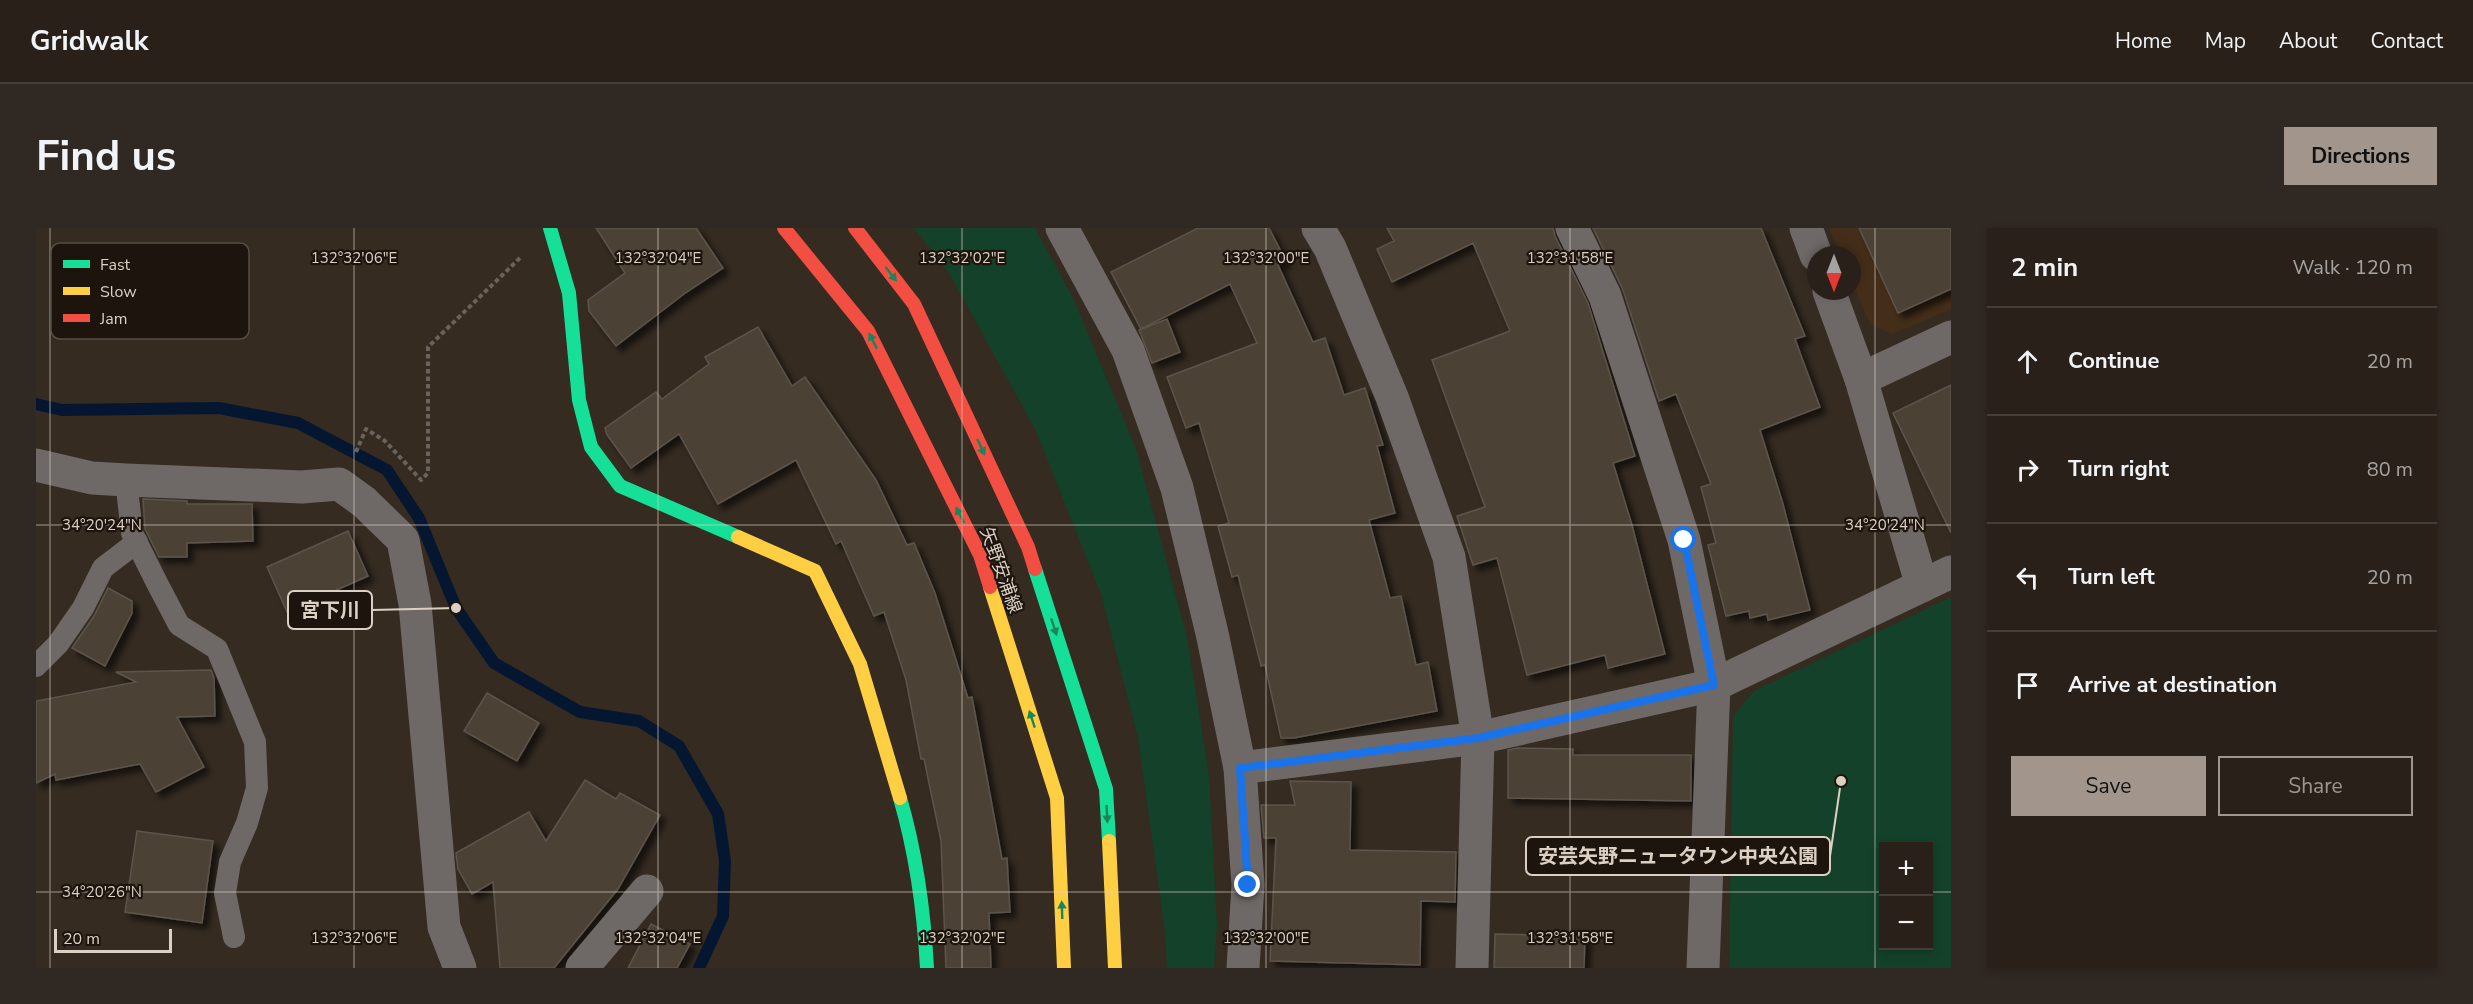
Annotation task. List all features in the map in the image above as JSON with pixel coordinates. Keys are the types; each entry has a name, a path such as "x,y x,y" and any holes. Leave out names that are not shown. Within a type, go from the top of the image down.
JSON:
{"main road":[{"path":"550,228 569,293 579,400 591,447 620,486 815,571 860,664 908,825 925,928 927,968"},
{"name":"矢野安浦線","path":"784,228 867,331 980,555 1057,798 1064,968"},
{"name":"矢野安浦線","path":"855,228 914,304 1028,547 1106,789 1115,968"}],"street":[{"path":"1062,228 1128,350 1177,488 1212,633 1240,768 1248,885 1243,968"},
{"path":"1318,228 1330,248 1392,397 1449,557 1478,738 1472,968"},
{"path":"1572,228 1605,296 1684,540 1714,685 1703,968"},
{"path":"1806,228 1813,246"},
{"path":"1832,300 1861,379 1922,586"},
{"path":"1861,379 1951,337"},
{"path":"36,465 92,478 302,488 339,484 364,502 403,540 415,604 444,927 460,968"},
{"path":"1240,768 1478,738 1714,685 1951,572"},
{"path":"582,968 647,891"}],"lane":[{"path":"126,480 132,533 179,625 217,649 255,742 257,788 247,823 230,862 225,893 234,937"},
{"path":"36,666 58,644 83,608 103,568 137,542"}],"path":[{"path":"361,443 366,429 385,441 421,480 428,473 428,347 550,228"}],"shaded area":[{"path":"1829,228 1951,228 1951,309 1892,334 1870,324 1860,300 1861,246 1836,246"}],"green space":[{"path":"914,228 1035,228 1073,298 1136,449 1187,637 1209,775 1217,925 1214,968 1167,968 1165,932 1138,738 1101,594 1036,431 949,273"},
{"path":"1951,597 1951,968 1729,968 1733,716 1754,691"}],"building":[{"path":"596,228 696,228 723,268 684,294 616,346 589,311 588,300 625,273"},
{"path":"1198,228 1269,228 1286,261 1278,265 1313,342 1325,338 1344,395 1365,388 1383,445 1377,446 1395,513 1369,520 1390,598 1401,596 1416,665 1428,662 1437,711 1294,738 1281,738 1265,665 1261,666 1238,575 1232,577 1218,526 1229,523 1199,423 1186,428 1167,377 1257,343 1230,284 1141,329 1111,272"},
{"path":"1387,228 1553,228 1588,303 1635,456 1613,463 1632,525 1665,654 1608,668 1605,655 1527,675 1497,558 1473,565 1457,516 1485,507 1432,360 1510,331 1473,243 1392,282 1377,249 1394,241"},
{"path":"1593,228 1761,228 1805,336 1795,339 1820,407 1760,430 1783,504 1810,610 1768,620 1767,614 1750,618 1749,611 1726,616 1708,545 1716,543 1701,487 1711,484 1676,394 1659,401 1623,290"},
{"path":"1859,228 1951,228 1951,289 1898,313"},
{"path":"1167,319 1180,352 1152,363 1139,330"},
{"path":"758,327 792,386 805,377 876,480 907,545 914,543 935,593 968,698 972,697 1002,859 1007,858 1010,912 989,913 991,968 946,968 941,841 924,759 921,759 906,680 884,612 874,616 841,541 836,544 796,460 718,504 679,434 631,468 607,435 605,428 656,392 662,399 709,364 705,357"},
{"path":"1951,385 1951,533 1893,413"},
{"path":"143,499 187,501 187,504 252,504 253,541 187,543 187,557 159,557 145,529"},
{"path":"348,531 368,576 287,612 267,567"},
{"path":"108,588 132,601 132,613 105,666 72,648 94,616"},
{"path":"211,670 214,678 215,716 177,717 204,767 156,792 140,764 56,780 55,774 36,783 36,701 136,682 116,672"},
{"path":"487,693 539,723 517,761 464,731"},
{"path":"1518,748 1573,749 1573,755 1691,755 1691,801 1508,798 1508,750"},
{"path":"585,780 616,799 620,793 660,815 618,889 554,968 500,968 493,882 472,894 458,869 456,853 529,812 546,841"},
{"path":"1290,781 1351,782 1350,850 1456,852 1455,902 1421,901 1420,965 1270,961 1276,838 1264,838 1261,805 1295,805"},
{"path":"137,831 213,841 202,923 125,912"},
{"path":"651,924 690,944 677,968 628,968"},
{"path":"1495,934 1585,936 1584,968 1494,968"}],"waterway":[{"path":"36,404 62,410 219,408 298,423 387,470 419,518 456,608 494,663 580,712 639,721 679,746 718,814 725,861 723,916 699,968"}],"traffic: fast":[{"path":"550,228 569,293 579,400 591,447 620,486 738,537"},
{"path":"1035,569 1106,789 1109,841"},
{"path":"900,798 911,840 918,882 927,968"}],"traffic: slow":[{"path":"738,537 815,571 860,664 900,798"},
{"path":"990,587 1057,798 1064,968"},
{"path":"1109,841 1115,968"}],"traffic: jam":[{"path":"784,228 868,331 980,555 990,587"},
{"path":"855,228 914,304 1028,547 1035,569"}],"place":[{"name":"宮下川","path":"456,608"},
{"name":"安芸矢野ニュータウン中央公園","path":"1841,781"}],"route":[{"path":"1248,885 1240,768 1478,738 1714,685 1684,540"}]}
